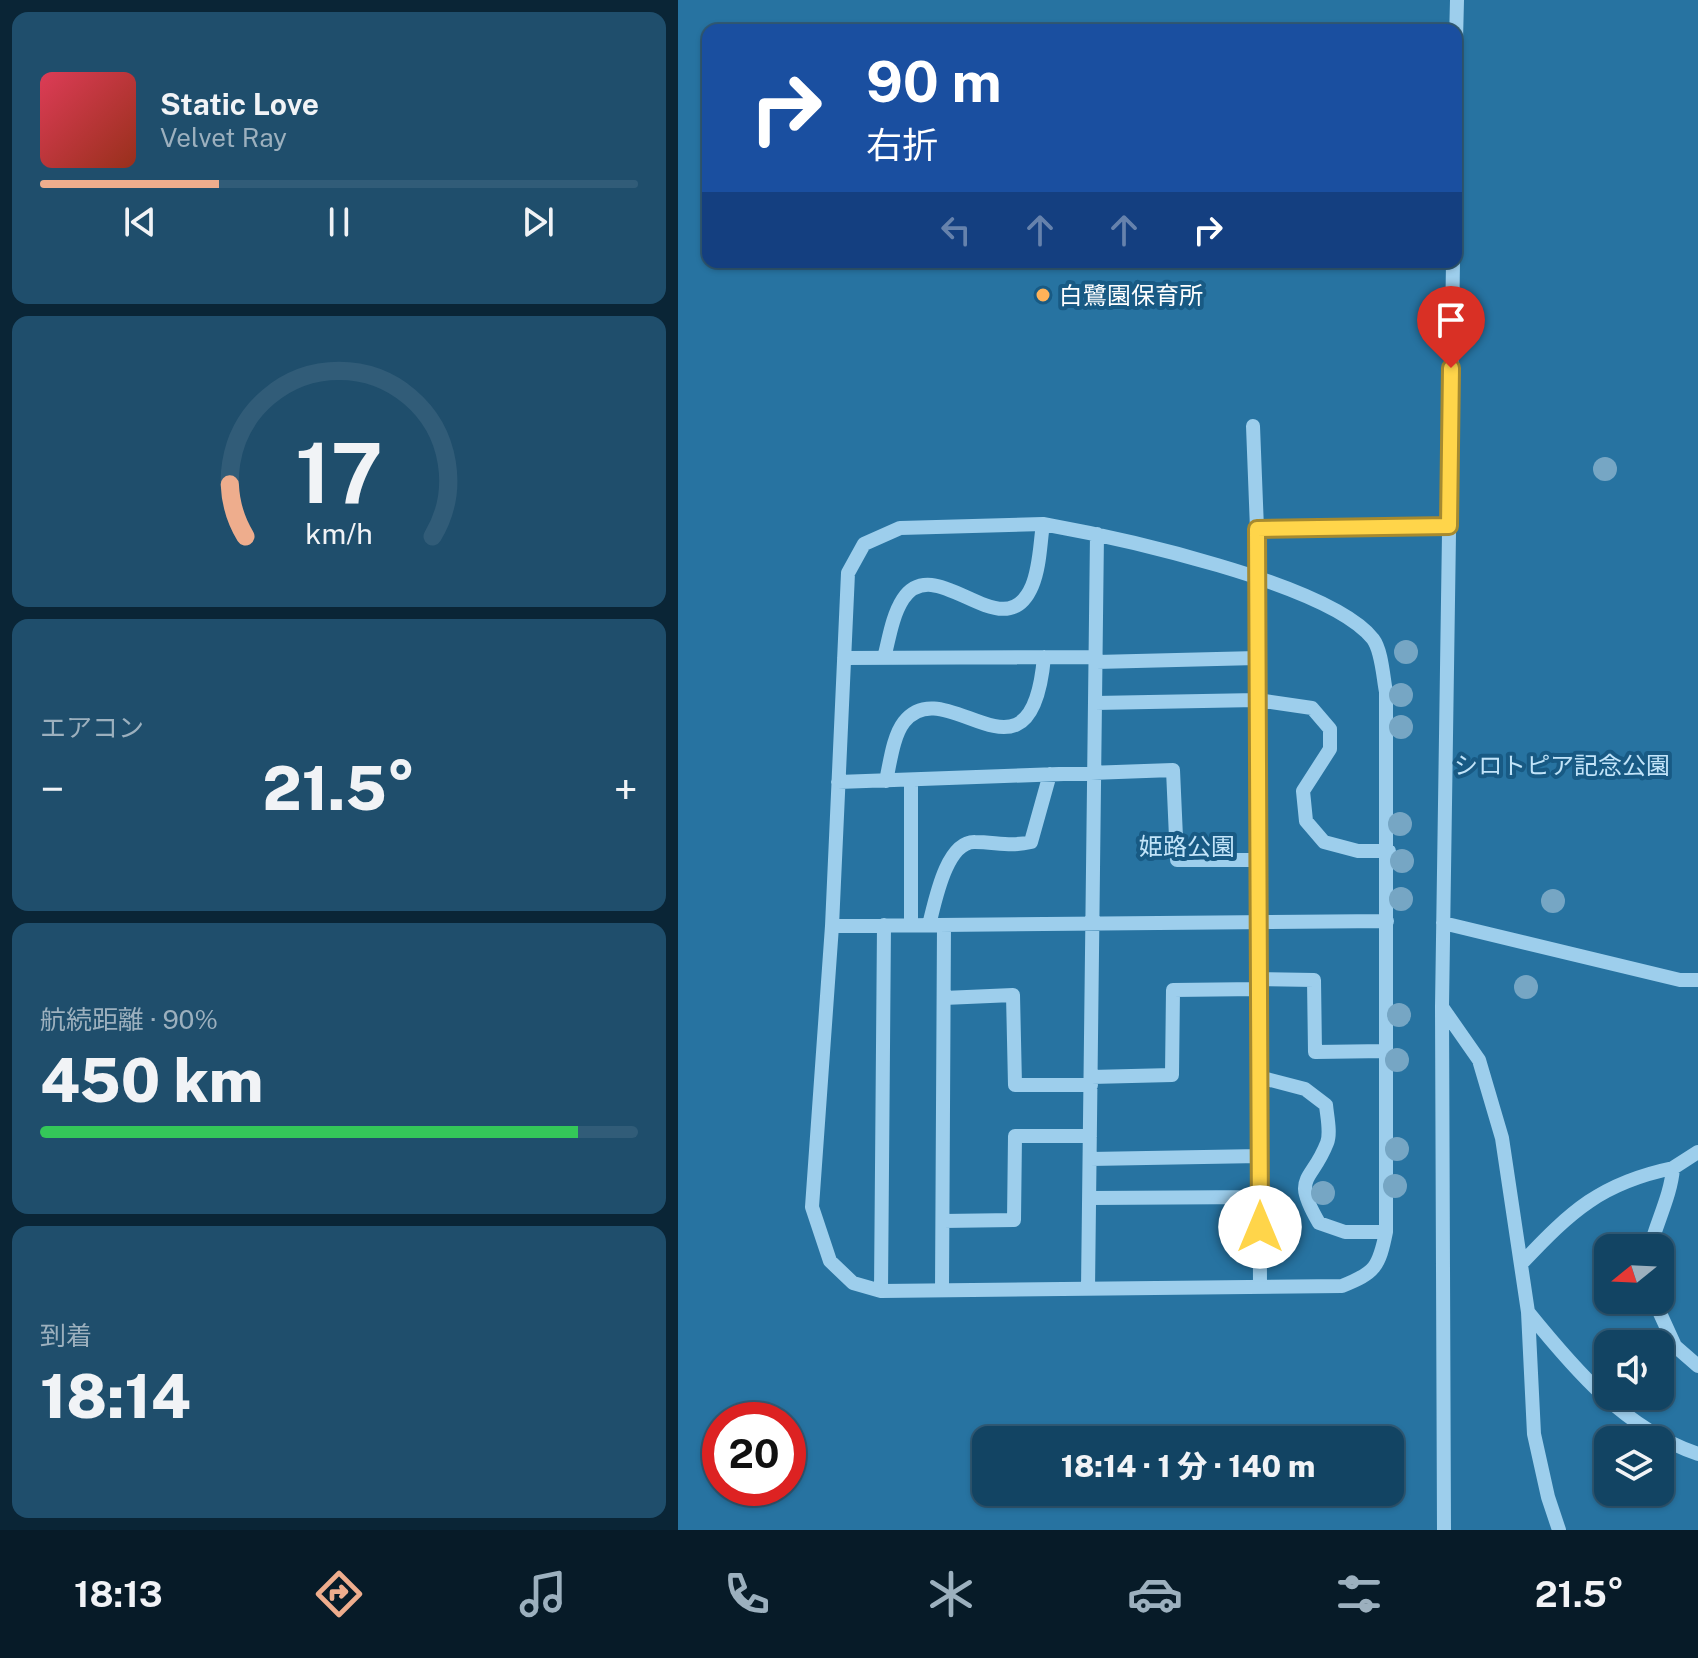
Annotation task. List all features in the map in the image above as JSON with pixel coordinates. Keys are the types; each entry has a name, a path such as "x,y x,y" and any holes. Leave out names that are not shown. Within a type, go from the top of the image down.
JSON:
{"street":[{"path":"1456,24 1457,0"},
{"path":"1444,1530 1442,1007 1453,268"},
{"path":"1253,426 1257,529 1260,1287"},
{"path":"884,658 904,598 917,586 940,585 993,609 1014,607 1032,588 1043,524"},
{"path":"1043,524 1097,534 1257,578 1320,604 1361,626 1376,642 1386,692 1389,851 1386,1232 1381,1259 1368,1276 1342,1286 881,1291 853,1283 830,1261 812,1207 832,926 848,573 864,544 900,528 1043,524"},
{"path":"1257,529 1449,526"},
{"path":"1088,1289 1097,534"},
{"path":"886,781 903,723 918,709 941,706 986,727 1000,729 1017,723 1032,711 1042,680 1044,657"},
{"path":"844,658 1257,658"},
{"path":"1095,703 1257,700 1312,708 1330,729 1330,749 1303,791 1306,821 1324,842 1358,851 1389,851"},
{"path":"838,782 1173,770 1177,860 1257,860"},
{"path":"942,1290 944,998 936,925 946,868 959,847 972,841 1009,847 1031,842 1050,774"},
{"path":"911,780 911,925"},
{"path":"832,926 1387,921"},
{"path":"1443,923 1680,980 1698,980"},
{"path":"881,1291 884,925"},
{"path":"944,998 1013,995 1015,1085 1172,1075 1173,990 1314,980 1315,1052 1386,1051"},
{"path":"1442,1007 1479,1060 1502,1138 1528,1312 1534,1434 1559,1530"},
{"path":"1259,1077 1305,1089 1326,1105 1329,1141 1305,1180 1305,1199 1319,1223 1345,1232 1386,1232"},
{"path":"943,1221 1014,1220 1015,1136 1090,1136"},
{"path":"1522,1263 1554,1229 1601,1191 1635,1176 1673,1168 1698,1152"},
{"path":"1090,1159 1260,1156"},
{"path":"1654,1234 1661,1206 1671,1187 1673,1168"},
{"path":"1090,1198 1260,1197"},
{"path":"1528,1312 1571,1364 1621,1412 1679,1447 1698,1454"},
{"path":"1660,1314 1675,1346 1698,1366"}],"green space":[{"name":"姫路公園","path":"678,0 1698,0 1698,1530 678,1530"}],"place":[{"name":"白鷺園保育所","path":"1043,295"}],"route":[{"path":"1260,1227 1257,529 1449,526 1451,368"}],"park label":[{"name":"シロトピア記念公園","path":"1562,765"}]}
